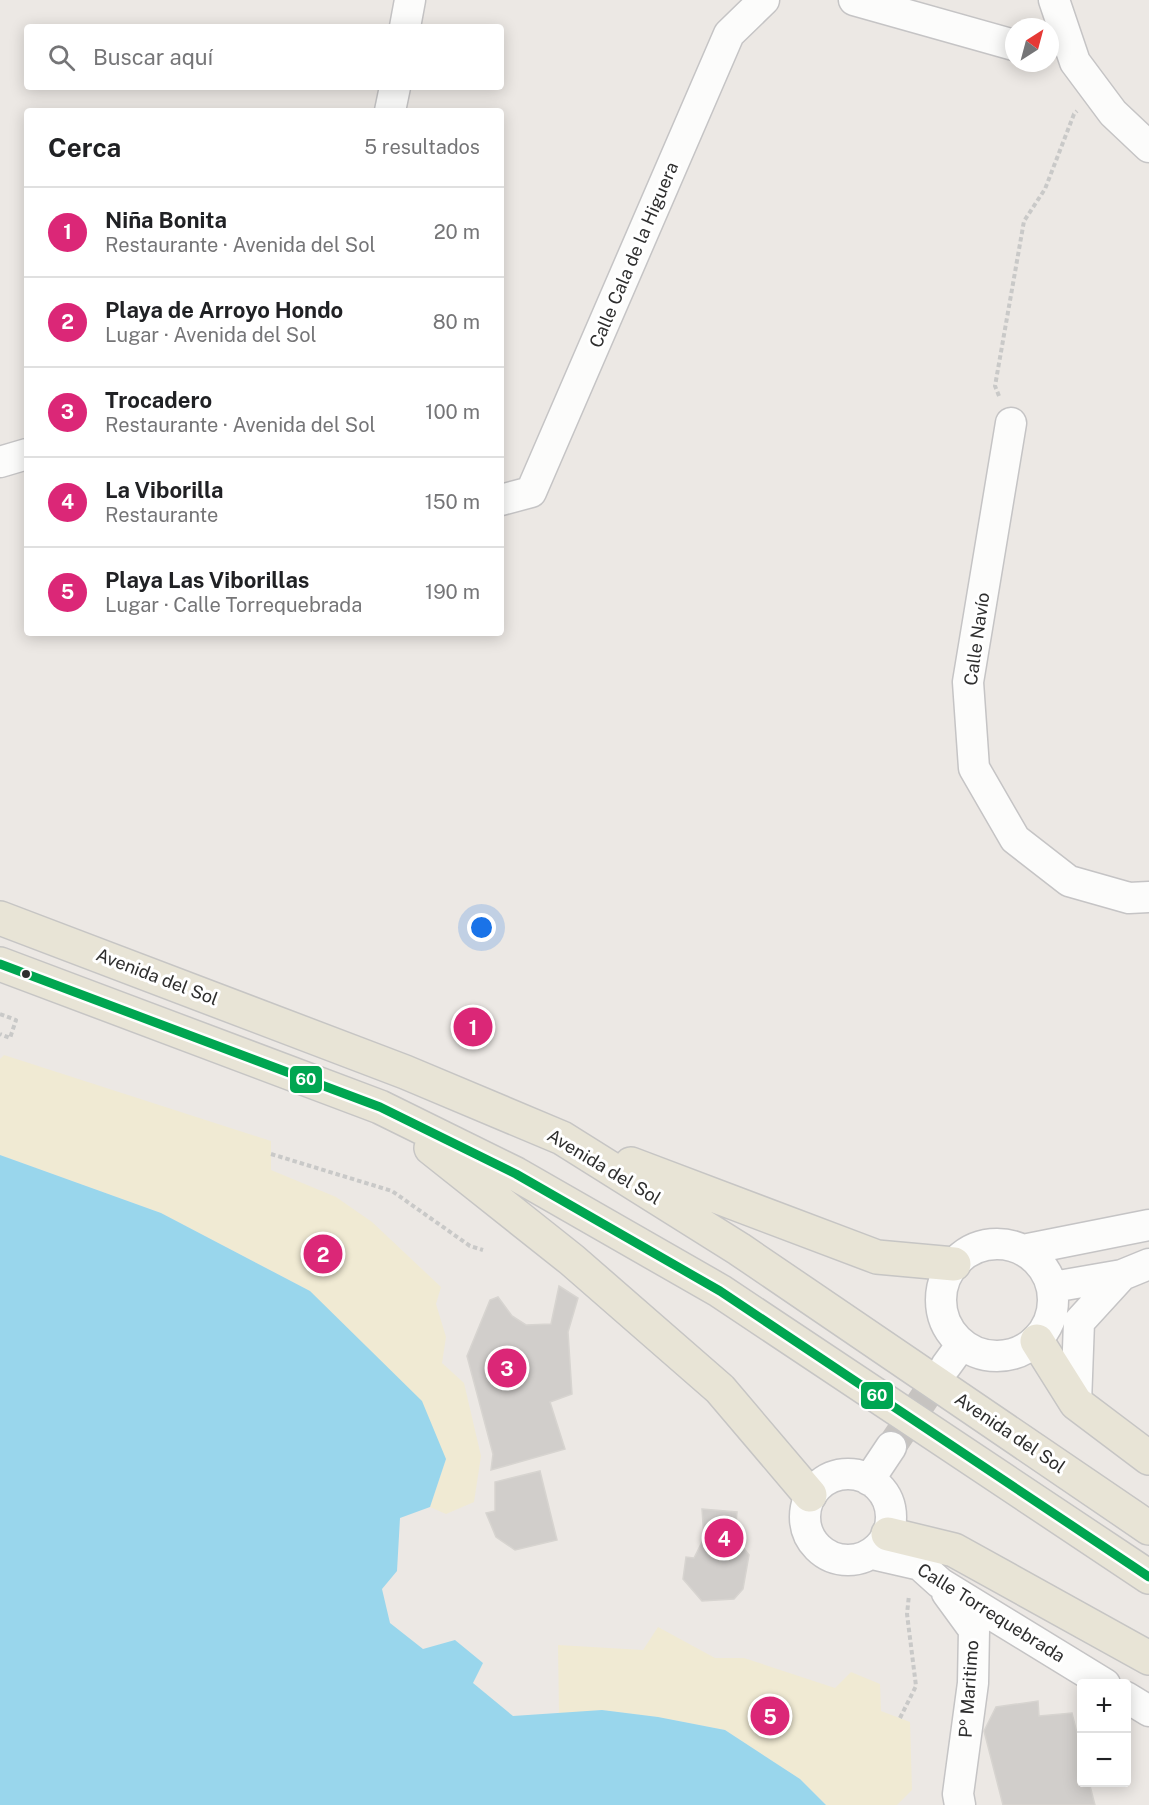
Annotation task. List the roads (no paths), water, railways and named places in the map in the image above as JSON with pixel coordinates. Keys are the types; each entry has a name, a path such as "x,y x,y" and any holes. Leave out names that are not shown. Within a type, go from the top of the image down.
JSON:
{"main road":[{"name":"Avenida del Sol","path":"0,918 405,1072 562,1138 739,1249 1149,1528"},
{"path":"0,964 380,1107 516,1174 720,1291 1149,1578"},
{"path":"380,1107 572,1260 720,1389 810,1495"},
{"path":"562,1138 877,1257 954,1264"},
{"path":"1037,1341 1076,1403 1149,1458"},
{"path":"880,1544 954,1550 1149,1658"}],"street":[{"path":"406,24 410,0"},
{"name":"Calle Cala de la Higuera","path":"504,499 531,492 729,34 764,0"},
{"path":"854,0 1005,42"},
{"path":"1054,0 1062,59 1149,147"},
{"path":"391,108 394,90"},
{"name":"Calle Navío","path":"1011,423 968,682 974,768 1015,840 1069,881 1130,898 1149,897"},
{"path":"0,462 24,455"},
{"path":"1023,1250 1149,1225"},
{"path":"1005,1244 1023,1250 1036,1259 1053,1287 1053,1307 1048,1325 1037,1341 1024,1350 1008,1356 992,1356 976,1352 954,1355 941,1297 945,1279 954,1264 968,1252 986,1245 1005,1244"},
{"path":"1053,1287 1135,1270"},
{"path":"1076,1403 1079,1322 1135,1270"},
{"path":"869,1480 891,1447"},
{"path":"857,1475 869,1480 877,1486 887,1500 891,1517 880,1544 859,1559 844,1561 830,1557 818,1549 809,1537 804,1523 805,1508 810,1495 819,1484 837,1476 857,1475"},
{"name":"Calle Torrequebrada","path":"880,1544 920,1565 940,1583 1098,1679"},
{"name":"Pº Maritimo","path":"940,1583 974,1630 974,1683 958,1794 960,1805"},
{"path":"1131,1700 1149,1711"}],"water":[{"path":"0,1155 161,1213 310,1291 422,1401 446,1459 430,1507 400,1518 397,1571 382,1589 390,1623 423,1649 455,1640 483,1663 473,1683 513,1716 602,1710 658,1717 725,1730 800,1779 826,1805 0,1805"}],"tunnel":[{"path":"891,1447 946,1366"}],"place":[{"name":"Niña Bonita","path":"473,1027"},
{"name":"Playa de Arroyo Hondo","path":"323,1254"},
{"name":"Trocadero","path":"507,1368"},
{"name":"La Viborilla","path":"724,1538"},
{"name":"Playa Las Viborillas","path":"770,1716"}]}
